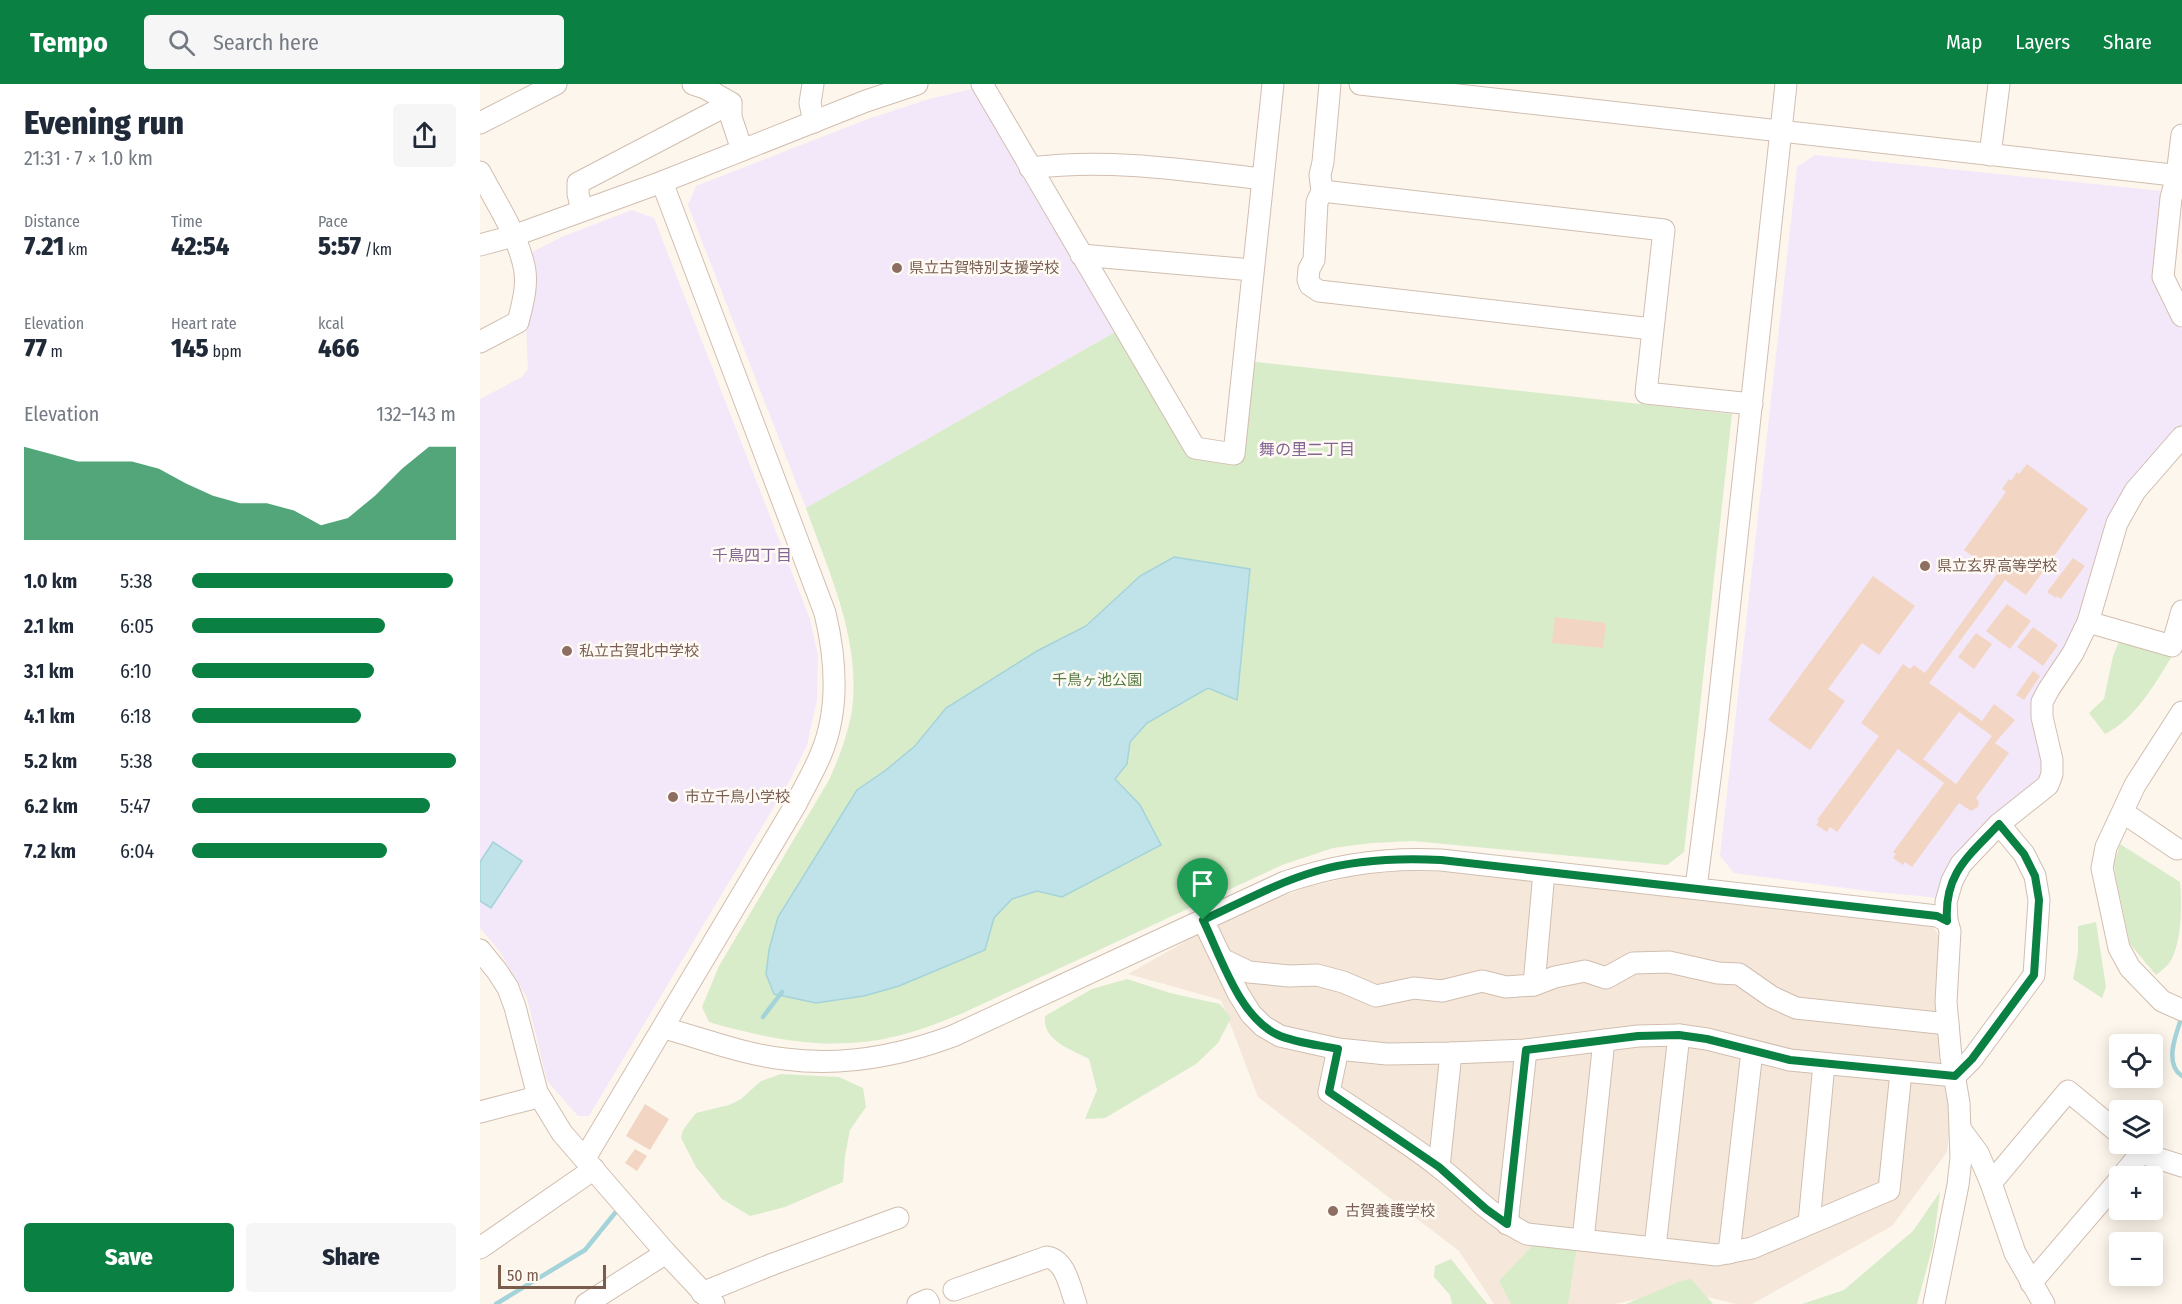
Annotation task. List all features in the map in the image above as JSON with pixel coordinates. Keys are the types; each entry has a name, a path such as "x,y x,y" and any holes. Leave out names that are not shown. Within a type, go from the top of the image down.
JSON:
{"street":[{"path":"480,123 556,84"},
{"path":"813,84 810,103 814,122"},
{"path":"480,245 513,236 662,182 866,101 917,84"},
{"path":"982,84 1195,448 1234,454 1273,84"},
{"path":"1330,84 1320,175 1322,190 1317,202 1314,260 1309,269 1310,285 1319,291 1652,329"},
{"path":"1360,84 2179,175"},
{"path":"1696,888 1716,731 1786,84"},
{"path":"1990,155 1999,84"},
{"path":"701,85 731,103"},
{"path":"731,103 731,117 742,150"},
{"path":"582,210 578,183 731,103"},
{"path":"2182,135 2179,175 2171,198 2163,277 2182,316"},
{"path":"1030,168 1090,163 1139,165 1262,180"},
{"path":"480,172 513,236 524,263 525,293 518,322 480,342"},
{"path":"480,1248 589,1163 664,1028 796,804 822,753 831,720 835,673 834,653 825,613 662,182"},
{"path":"1322,190 1664,230 1646,393 1752,404"},
{"path":"1081,255 1252,270"},
{"path":"1934,1304 1958,1185 1961,1130 1946,1002 1950,931 1946,902 1952,881 1961,864 1999,824 2048,785 2052,774 2052,760 2042,717 2042,702 2073,653 2088,622 2117,524 2135,492 2182,437"},
{"path":"2088,622 2172,646 2182,611"},
{"path":"2182,712 2135,785 2124,813 2106,847 2103,868 2119,948 2130,968 2162,1001 2182,1010"},
{"path":"2124,813 2177,849"},
{"path":"1203,920 1238,993 1251,1014 1263,1026 1280,1036 1338,1049 1387,1054 1526,1050 1638,1036 1679,1035 1707,1039 1790,1060 1955,1076 1972,1059 2034,975 2039,900 2035,876 2024,854 1999,824"},
{"path":"664,1028 746,1051 785,1059 833,1062 876,1059 953,1036 1285,882 1318,870 1360,862 1406,858 1937,916 1947,921"},
{"path":"1534,985 1544,872"},
{"path":"480,950 497,971 515,1006 537,1092 562,1133 708,1298 773,1264 898,1218"},
{"path":"1222,959 1249,972 1289,976 1317,975 1343,982 1376,996 1414,988 1442,991 1482,981 1506,987 1534,985 1555,977 1585,971 1606,978 1633,963 1669,962 1718,973 1739,974 1772,997 1796,1008 1948,1023"},
{"path":"1655,1247 1679,1035"},
{"path":"1583,1240 1604,1040"},
{"path":"1338,1049 1329,1092 1439,1167 1486,1209 1507,1224 1527,1234 1717,1255 1752,1248 1889,1190 1901,1072"},
{"path":"1507,1224 1526,1050"},
{"path":"1730,1253 1752,1051"},
{"path":"1439,1167 1451,1053"},
{"path":"1809,1223 1824,1064"},
{"path":"1991,1183 2068,1091 2109,1125"},
{"path":"480,1112 530,1099 537,1092"},
{"path":"1961,1130 1978,1154 1991,1183 2015,1252 2044,1304"},
{"path":"2151,1154 2182,1166"},
{"path":"2031,1283 2109,1191"},
{"path":"586,1304 666,1253"},
{"path":"954,1290 1047,1257 1060,1263 1076,1304"},
{"path":"918,1304 927,1300 929,1304"}],"shaded area":[{"name":"県立古賀特別支援学校","path":"976,88 1117,331 806,508 688,205 696,186 868,119 929,99"},
{"name":"県立玄界高等学校","path":"1815,155 2161,191 2165,198 2156,276 2182,330 2182,427 2130,489 2086,607 2046,681 2045,772 1940,898 1734,873 1720,856 1797,167"},
{"path":"632,210 654,218 810,619 818,656 817,700 807,745 790,780 589,1116 578,1116 547,1081 527,998 500,952 480,928 480,399 522,377 528,369 526,326 528,254 564,236"},
{"path":"1376,871 1469,872 1931,922 1940,938 1953,1095 1947,1152 1892,1226 1752,1304 1736,1304 1679,1290 1615,1304 1494,1304 1459,1251 1258,1097 1221,1000 1128,974 1237,912 1308,887"}],"green space":[{"name":"千鳥ヶ池公園","path":"1117,331 1192,454 1238,462 1248,361 1732,414 1684,852 1667,865 1413,841 1333,848 1282,865 963,1013 905,1034 873,1041 849,1043 802,1042 755,1034 709,1022 702,1007 719,966 829,780 843,746 852,710 854,684 847,632 833,582 806,508"},
{"path":"2119,642 2172,656 2135,710 2116,728 2105,734 2089,713 2104,699 2113,656"},
{"path":"2120,844 2180,882 2181,912 2177,944 2170,962 2156,975 2130,944 2114,864"},
{"path":"2096,922 2106,987 2102,998 2073,979 2078,952 2078,926"},
{"path":"1127,979 1170,993 1220,1004 1231,1018 1218,1043 1196,1064 1105,1118 1085,1119 1097,1090 1089,1059 1066,1048 1053,1038 1045,1025 1045,1016 1092,989"},
{"path":"781,1074 839,1077 863,1088 866,1107 850,1130 843,1182 785,1207 750,1216 722,1199 696,1167 681,1138 683,1130 696,1113 729,1105 741,1099 761,1081"},
{"path":"1940,1192 1933,1245 1917,1304 1802,1304 1844,1290 1913,1231"},
{"path":"1535,1243 1577,1245 1568,1304 1511,1304 1499,1281"},
{"path":"1451,1259 1487,1304 1452,1304 1450,1295 1434,1277 1435,1266"},
{"path":"1691,1279 1713,1304 1626,1304 1681,1281"}],"water":[{"path":"1174,557 1250,569 1237,700 1208,688 1147,723 1130,742 1127,764 1115,779 1140,805 1161,845 1062,897 1037,891 1012,899 994,918 985,950 899,986 864,996 816,1003 774,994 766,974 769,950 778,917 857,790 915,746 946,708 1037,651 1086,626 1140,576"},
{"path":"493,842 522,861 491,908 480,901 480,862"}],"building":[{"path":"2027,464 2088,509 2026,595 2005,580 1929,683 1982,721 1994,704 2015,720 1995,743 2009,753 1976,798 1979,802 1978,807 1971,811 1959,803 1912,867 1905,862 1903,865 1893,858 1896,854 1893,852 1944,783 1898,749 1837,832 1830,827 1827,832 1816,825 1819,821 1817,820 1879,736 1861,723 1903,664 1910,669 1914,665 1925,673 1997,574 1964,550 2006,492 2002,489 2009,479 2011,481 2017,472 2019,474","holes":["1959,712 1992,736 1956,784 1923,759"]},
{"path":"2073,558 2085,566 2061,599 2057,596 2056,598 2047,592"},
{"path":"1873,576 1915,606 1879,655 1862,643 1828,689 1845,701 1810,750 1768,720"},
{"path":"2007,604 2031,621 2010,649 1986,631"},
{"path":"1555,617 1606,623 1603,648 1552,643"},
{"path":"2033,627 2058,645 2043,666 2017,647"},
{"path":"1976,633 1992,644 1974,669 1958,657"},
{"path":"2033,671 2040,676 2024,700 2016,695"},
{"path":"645,1104 669,1119 650,1150 626,1136"},
{"path":"635,1149 647,1156 637,1171 625,1163"}],"waterway":[{"path":"763,1017 782,992"},
{"path":"2182,1016 2172,1056 2176,1070 2182,1076"},
{"path":"496,1304 585,1250 615,1213"}],"place":[{"name":"県立古賀特別支援学校","path":"897,268"},
{"name":"県立玄界高等学校","path":"1925,566"},
{"name":"私立古賀北中学校","path":"567,651"},
{"name":"市立千鳥小学校","path":"673,797"},
{"name":"古賀養護学校","path":"1333,1211"}],"district":[{"name":"舞の里二丁目","path":"1307,449"},
{"name":"千鳥四丁目","path":"752,555"}],"route":[{"path":"1999,824 2024,854 2035,876 2039,900 2034,975 1972,1059 1955,1076 1790,1060 1707,1039 1679,1035 1638,1036 1526,1050 1507,1224 1486,1209 1439,1167 1329,1092 1338,1049 1280,1036 1263,1026 1251,1014 1238,993 1203,920 1285,882 1318,870 1360,862 1406,858 1441,860 1937,916 1947,921 1946,902 1952,881 1961,864 1999,824"}]}
